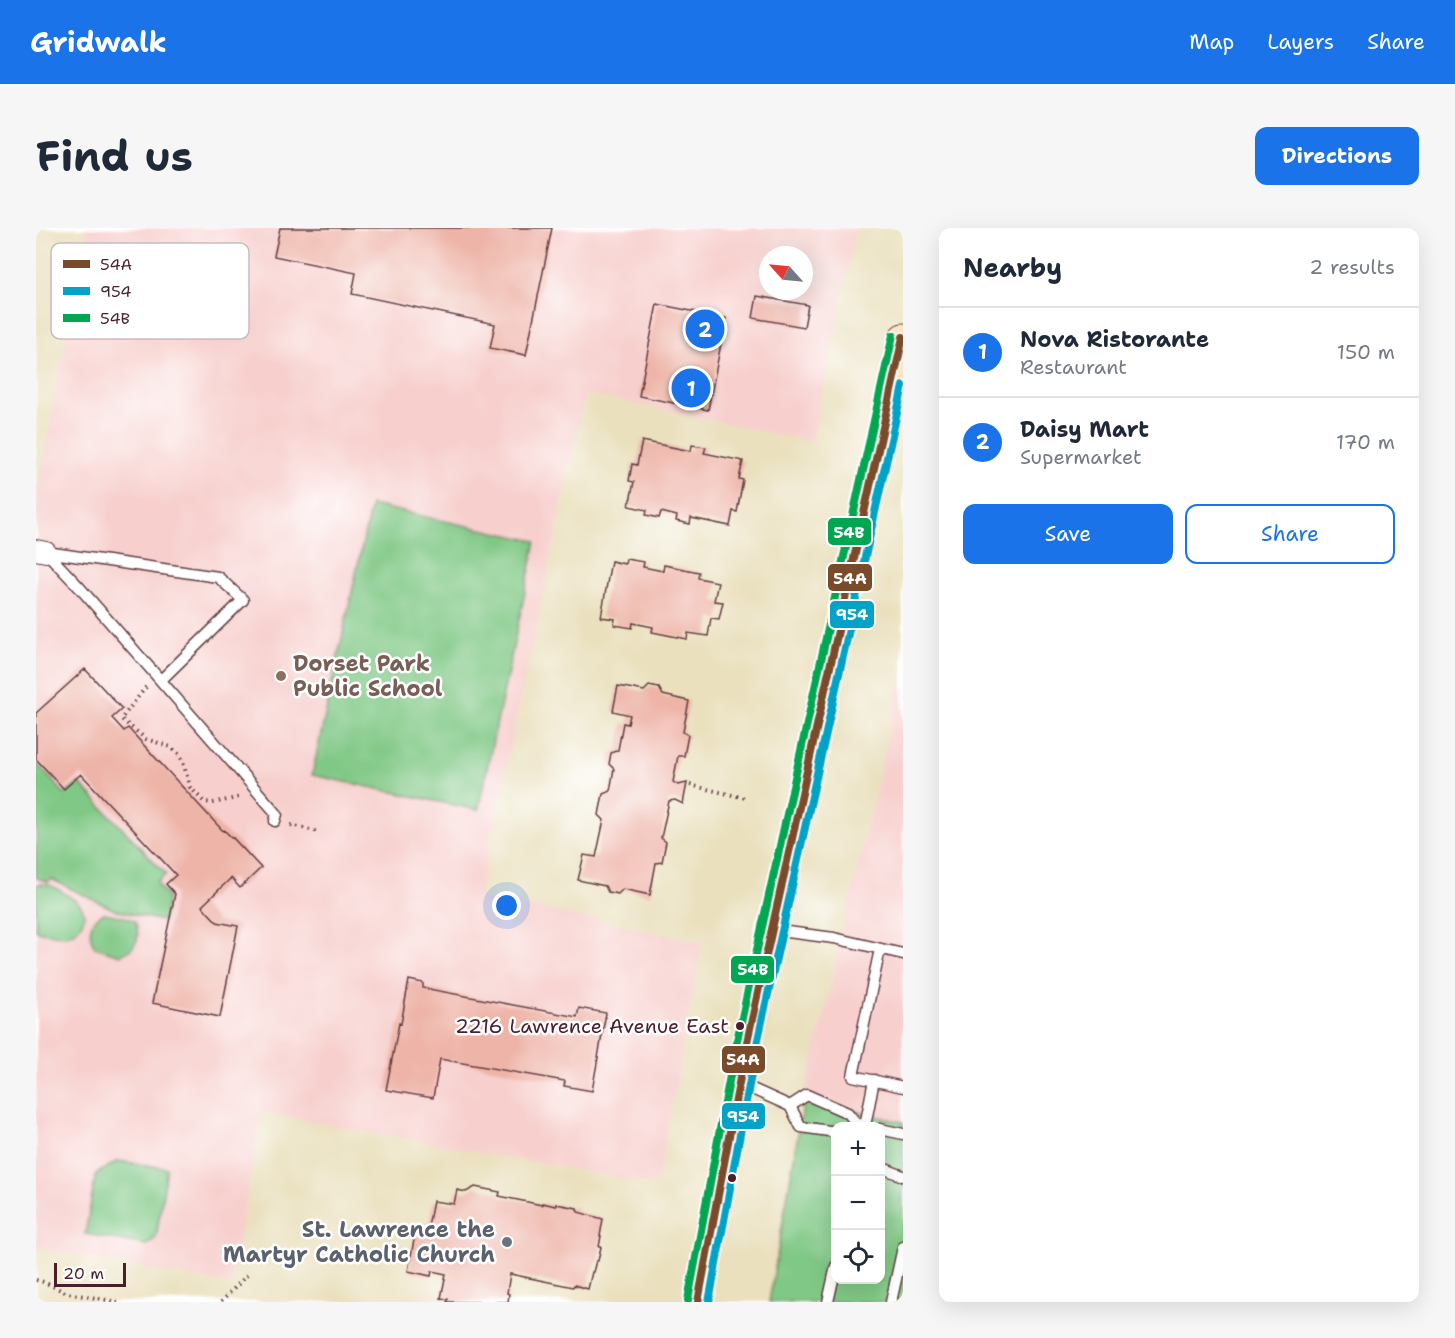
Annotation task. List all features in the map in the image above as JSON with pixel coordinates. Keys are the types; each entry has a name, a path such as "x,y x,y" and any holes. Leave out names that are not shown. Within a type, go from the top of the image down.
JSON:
{"main road":[{"path":"699,1302 740,1083 772,930 903,341"}],"lane":[{"path":"41,551 218,578 243,600 158,678"},
{"path":"41,551 257,790 277,814 275,821"},
{"path":"772,930 834,938 903,954"},
{"path":"880,949 853,1076 903,1087"},
{"path":"862,1122 874,1080"},
{"path":"740,1083 790,1106 801,1127 831,1131"},
{"path":"790,1106 807,1095 848,1113 857,1122"},
{"path":"885,1131 903,1134"},
{"path":"885,1169 903,1176"},
{"path":"891,1302 903,1246"},
{"path":"828,1302 832,1284"}],"path":[{"path":"158,678 120,719 146,739 171,747 179,754 190,787 204,802 213,803 235,799 257,790"},
{"path":"690,785 746,798"},
{"path":"275,821 318,832"},
{"path":"221,1302 250,1272"},
{"path":"36,1280 67,1293 118,1302"}],"shaded area":[{"name":"Dorset Park Public School","path":"88,228 856,228 812,442 585,393 479,896 702,942 657,1185 262,1112 230,1285 36,1247 36,496 66,339 249,339 249,243 85,243"},
{"path":"903,671 903,1122 804,1100"}],"green space":[{"path":"371,505 536,541 478,810 312,775"},
{"path":"36,763 65,794 79,783 166,874 157,883 168,898 163,921 115,910 51,879 49,882 36,878"},
{"path":"36,885 52,886 80,905 84,915 78,929 64,935 36,931"},
{"path":"104,913 127,918 136,923 138,934 136,942 120,955 95,947 92,942 90,932 92,923"},
{"path":"804,1100 903,1122 903,1302 769,1302"},
{"path":"118,1161 167,1168 156,1238 146,1245 85,1234 96,1174"}],"building":[{"path":"280,228 552,228 526,355 490,348 495,324 352,294 356,273 274,256"},
{"path":"757,296 759,300 780,300 808,305 804,327 753,318"},
{"path":"657,304 726,318 708,410 639,396"},
{"path":"642,441 691,451 692,445 706,447 704,453 743,461 739,479 743,480 737,512 733,511 730,526 691,518 690,524 676,521 677,516 661,512 659,518 646,515 647,510 629,506 634,482 629,481 632,464 637,465"},
{"path":"626,559 644,562 643,567 663,571 664,565 699,572 698,578 718,582 714,601 723,602 719,619 711,618 708,636 688,633 687,639 652,632 653,627 633,623 632,628 614,625 615,619 601,617 611,561 625,564"},
{"path":"85,669 122,709 112,718 124,731 128,728 223,831 232,837 261,868 240,888 231,878 202,906 217,922 238,926 220,1017 152,1003 175,894 166,884 176,875 81,774 64,789 36,759 36,713"},
{"path":"618,686 644,691 649,686 659,688 663,695 689,701 683,732 688,735 684,756 678,756 673,782 678,785 687,783 683,804 675,800 669,801 661,838 666,842 662,862 656,863 650,895 623,889 618,894 608,892 605,886 578,880 584,855 596,857 604,820 599,815 603,794 610,791 614,769 609,764 611,753 618,750 623,723 628,724 630,715 613,711"},
{"path":"409,980 423,983 423,988 577,1017 579,1008 606,1013 592,1091 564,1086 565,1081 440,1059 433,1098 386,1090"},
{"name":"St. Lawrence the Martyr Catholic Church","path":"475,1187 500,1192 499,1196 542,1205 542,1203 556,1206 556,1204 577,1208 578,1212 603,1219 598,1261 592,1272 588,1289 510,1274 508,1302 447,1302 448,1299 441,1298 446,1274 432,1271 431,1276 408,1271 416,1230 427,1232 433,1201 454,1204 457,1190 466,1192"}],"transit line":[{"name":"54B","path":"688,1300 735,1049 893,335"},
{"name":"54A","path":"698,1302 745,1051 903,337"},
{"name":"954","path":"709,1302 755,1053 903,386"}],"place":[{"name":"Daisy Mart","path":"705,329"},
{"name":"Nova Ristorante","path":"691,388"},
{"name":"Dorset Park Public School","path":"281,676"},
{"name":"2216 Lawrence Avenue East","path":"740,1026"},
{"name":"St. Lawrence the Martyr Catholic Church","path":"507,1242"}]}
